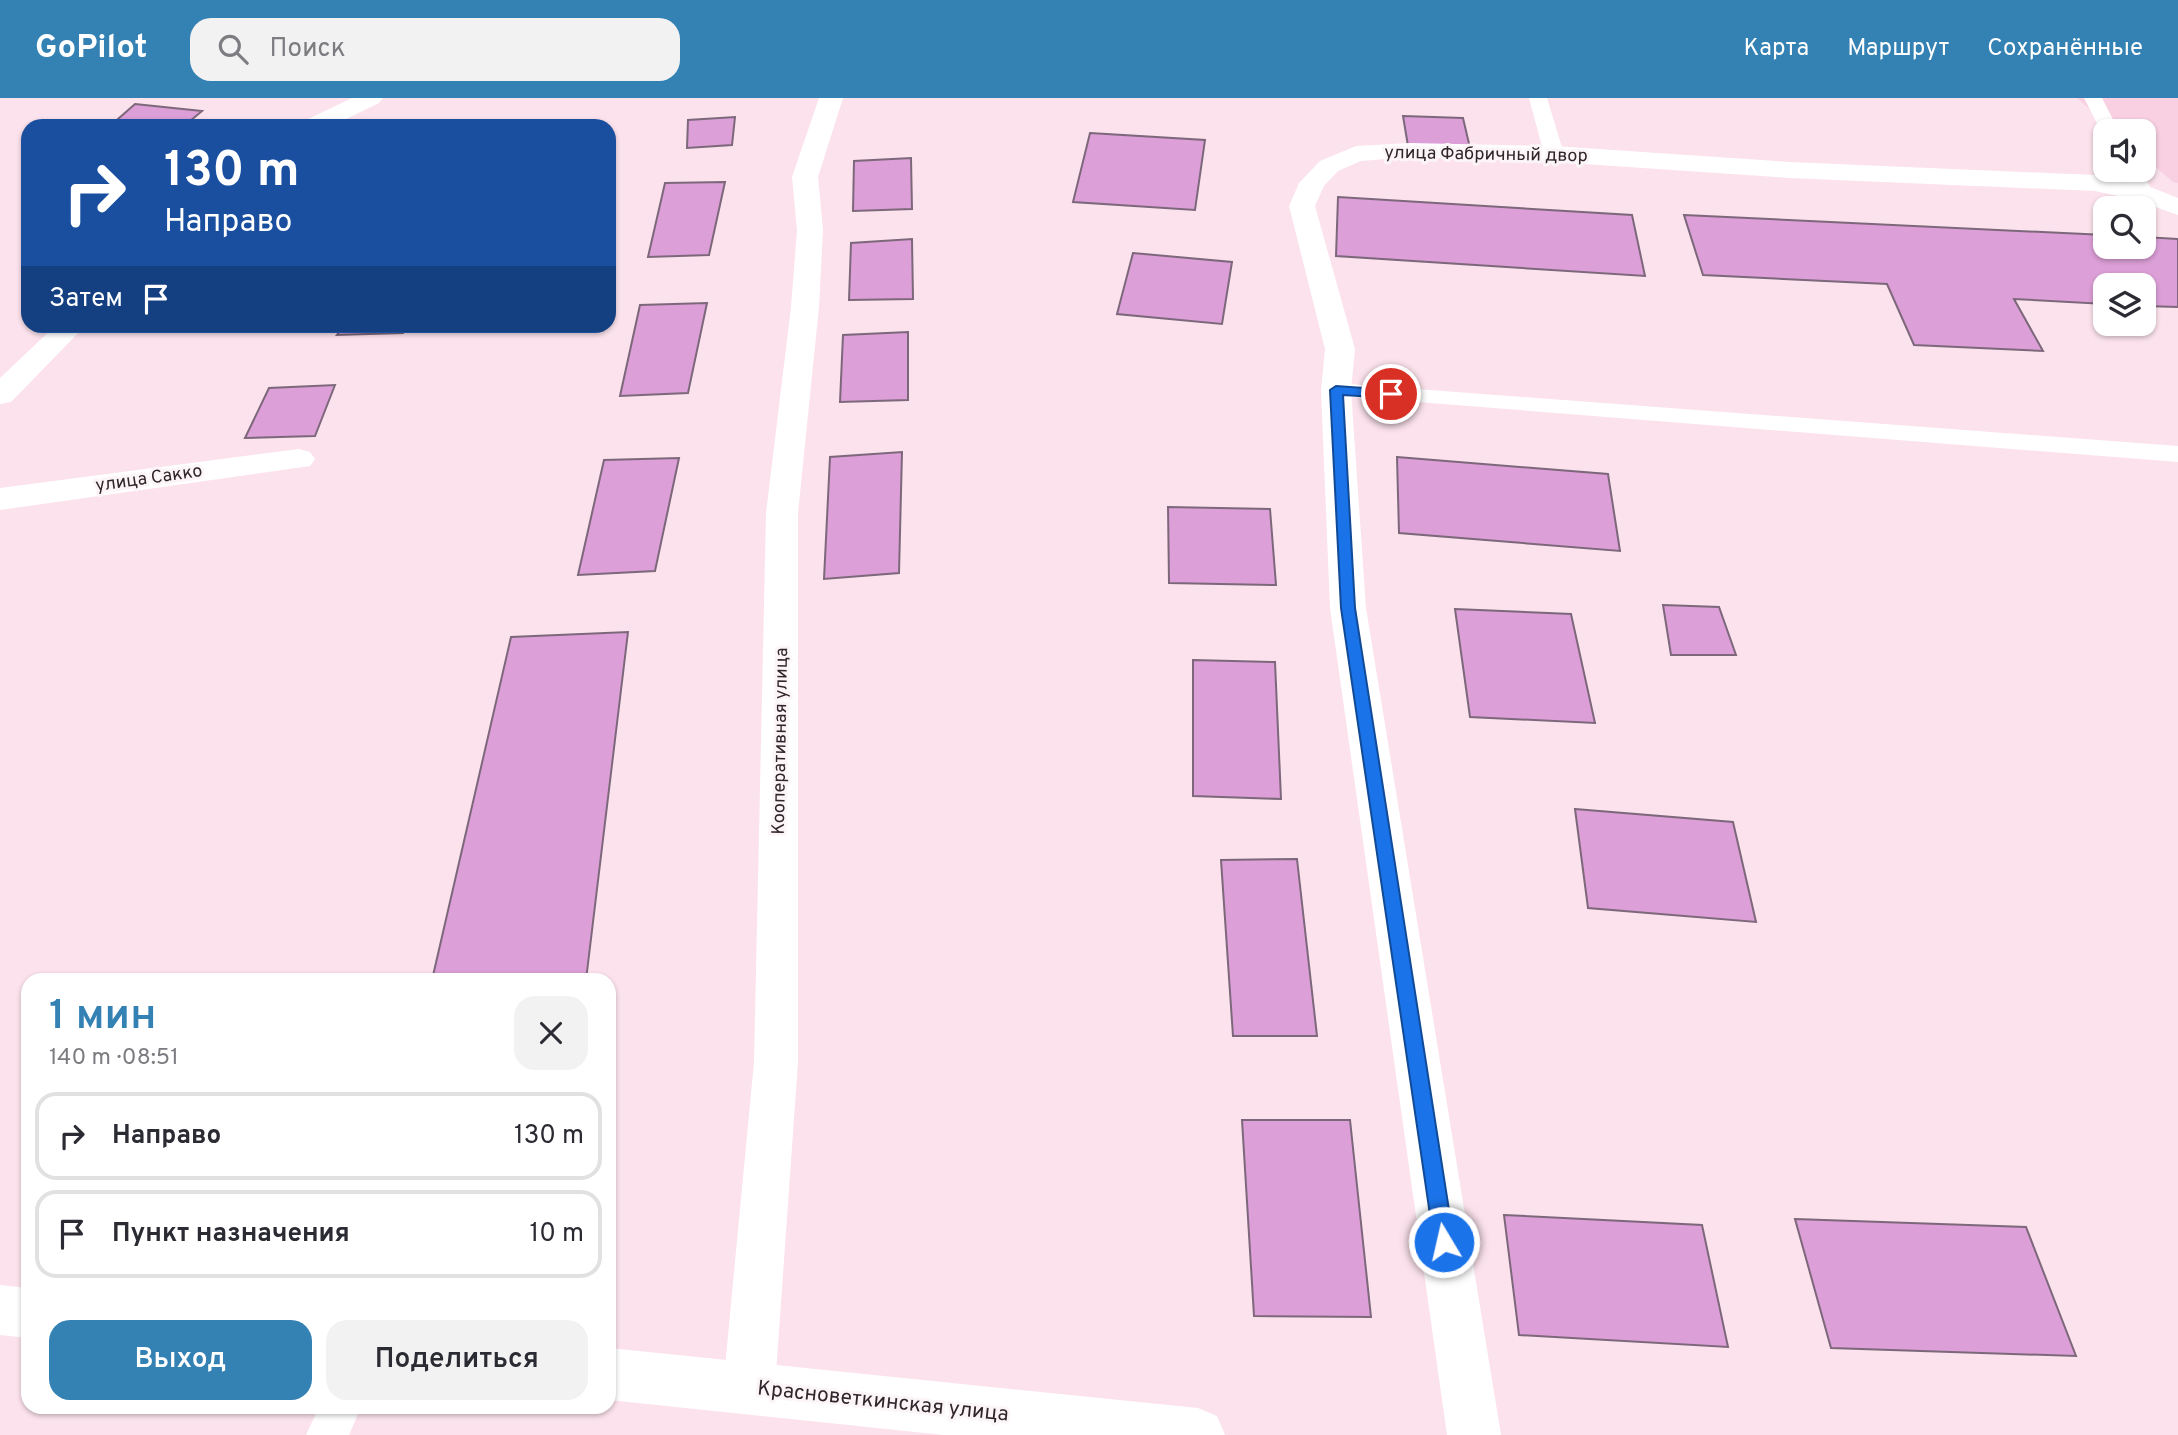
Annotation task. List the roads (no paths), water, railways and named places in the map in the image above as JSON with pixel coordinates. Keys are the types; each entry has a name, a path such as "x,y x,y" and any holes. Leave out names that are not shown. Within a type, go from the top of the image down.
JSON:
{"street":[{"path":"326,114 371,98"},
{"name":"Кооперативная улица","path":"749,1388 776,1062 782,513 805,307 810,230 805,177 831,98"},
{"name":"улица Фабричный двор","path":"1474,1435 1348,608 1336,390 1340,349 1302,206 1312,183 1329,166 1356,154 1410,150 1554,154 1790,170 2095,183 2138,182 2178,207"},
{"path":"0,395 64,333"},
{"name":"улица Сакко","path":"0,499 299,459"},
{"name":"Красноветкинская улица","path":"616,1375 1198,1435"}],"lane":[{"path":"1538,98 1554,154"},
{"path":"2093,98 2104,119"},
{"path":"1336,390 2178,454"},
{"path":"327,1435 338,1414"}]}
